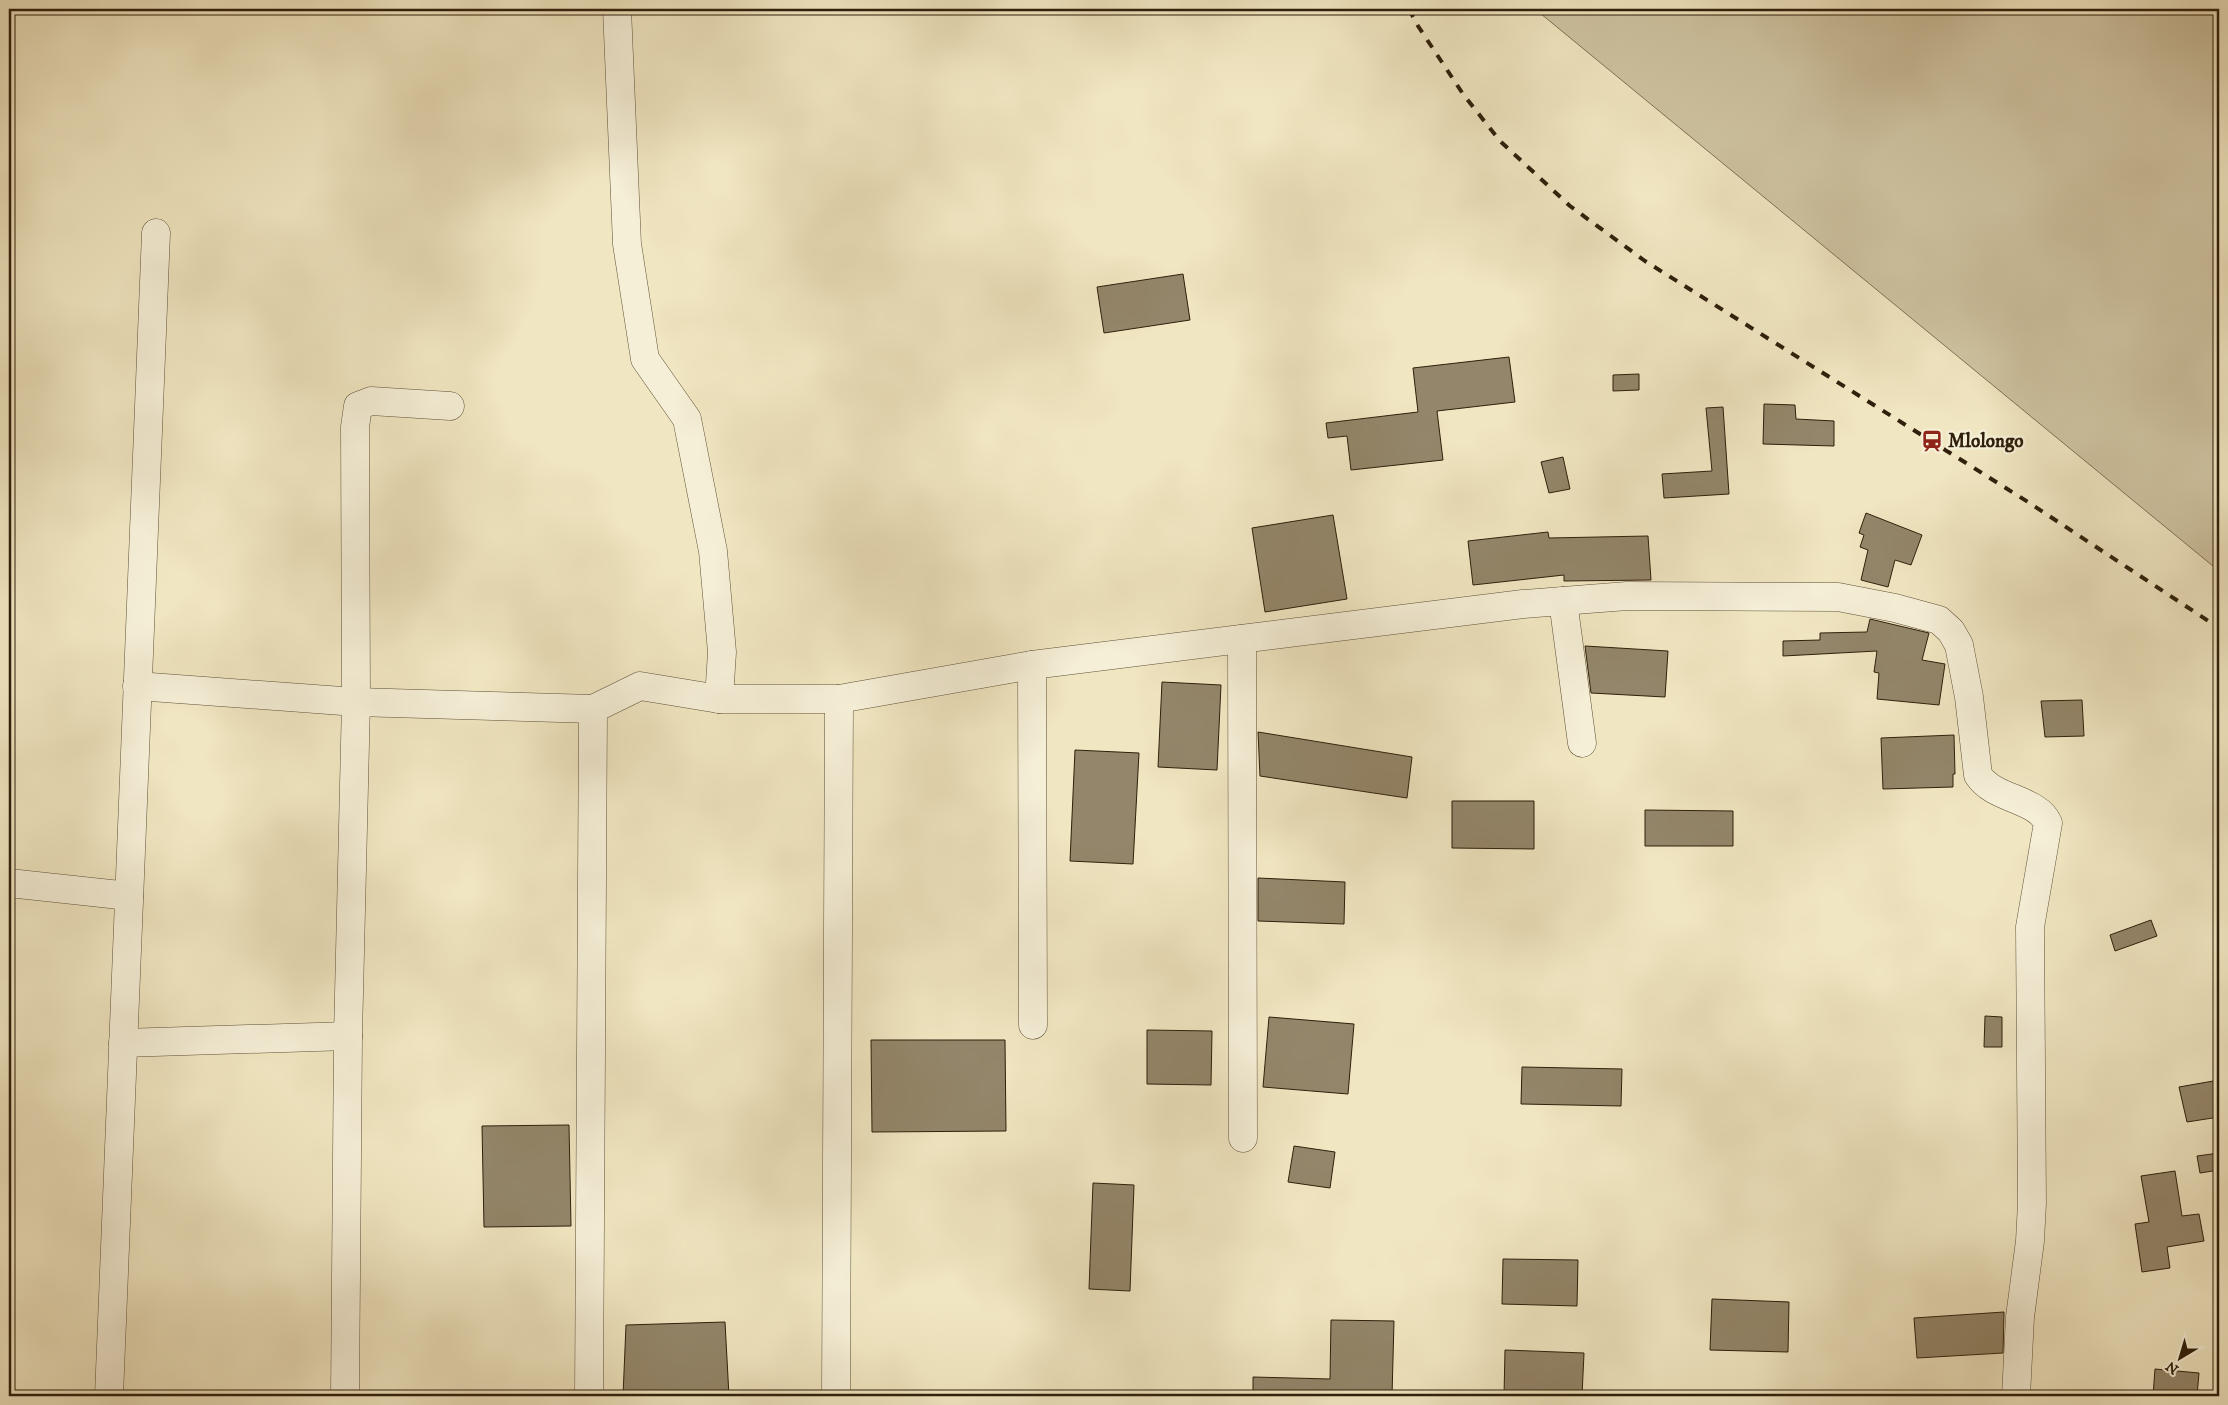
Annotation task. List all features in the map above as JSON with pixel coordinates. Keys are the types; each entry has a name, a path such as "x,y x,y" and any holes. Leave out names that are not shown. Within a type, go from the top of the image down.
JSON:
{"street":[{"path":"617,9 627,244 645,359 687,419 713,551 722,652 719,699"},
{"path":"109,1396 156,233"},
{"path":"345,1396 348,1036 356,702 354,427 358,406 371,400 450,406"},
{"path":"137,686 356,702 593,709 640,686 719,699 839,698 1032,665 1523,604 1627,596 1838,597 1895,608 1939,620 1950,631 1960,646 1970,697 1978,775 1983,782 1997,792 2040,812 2048,822 2030,927 2029,1001 2032,1203 2030,1241 2020,1317 2016,1396"},
{"path":"1563,601 1582,743"},
{"path":"1242,639 1243,1138"},
{"path":"1032,665 1033,1025"},
{"path":"836,1396 839,698"},
{"path":"589,1396 593,709"},
{"path":"9,883 129,896"},
{"path":"123,1043 348,1036"}],"shaded area":[{"path":"1535,9 2219,9 2219,571"}],"building":[{"path":"1183,274 1190,320 1104,333 1097,287"},
{"path":"1509,357 1515,402 1437,411 1443,460 1351,470 1347,436 1328,438 1326,423 1418,412 1413,368"},
{"path":"1639,374 1639,390 1613,391 1613,375"},
{"path":"1764,404 1795,405 1796,419 1834,421 1834,446 1763,444"},
{"path":"1723,407 1729,494 1664,498 1662,474 1712,471 1706,408"},
{"path":"1563,457 1570,489 1549,493 1541,462"},
{"path":"1866,513 1922,535 1911,565 1895,560 1888,587 1861,580 1868,550 1860,547 1864,535 1859,533"},
{"path":"1333,515 1347,599 1265,612 1252,528"},
{"path":"1548,532 1549,538 1648,536 1651,580 1564,581 1564,575 1473,585 1468,541"},
{"path":"1870,619 1929,633 1922,660 1945,664 1939,705 1877,699 1879,673 1874,672 1877,651 1783,656 1783,641 1820,640 1820,633 1867,632"},
{"path":"1585,646 1668,651 1665,697 1591,693"},
{"path":"1162,682 1221,685 1217,770 1158,767"},
{"path":"2082,700 2084,736 2045,737 2041,701"},
{"path":"1258,732 1412,757 1407,798 1260,776"},
{"path":"1954,735 1955,774 1953,774 1953,787 1883,789 1881,738"},
{"path":"1075,750 1139,753 1133,864 1070,861"},
{"path":"1452,801 1534,801 1534,849 1452,848"},
{"path":"1645,810 1733,811 1733,846 1645,846"},
{"path":"1258,878 1345,882 1344,924 1258,921"},
{"path":"2151,920 2157,936 2115,951 2110,935"},
{"path":"1985,1016 2002,1017 2002,1047 1984,1047"},
{"path":"1269,1017 1354,1024 1348,1094 1263,1087"},
{"path":"1147,1030 1212,1031 1211,1085 1147,1084"},
{"path":"871,1040 1005,1040 1006,1131 872,1132"},
{"path":"1522,1067 1622,1069 1621,1106 1521,1104"},
{"path":"2219,1080 2219,1117 2187,1122 2179,1087"},
{"path":"569,1125 571,1226 484,1227 482,1126"},
{"path":"1294,1146 1335,1152 1330,1188 1288,1182"},
{"path":"2219,1153 2219,1170 2200,1173 2197,1156"},
{"path":"2175,1171 2182,1216 2199,1214 2204,1241 2167,1247 2170,1268 2142,1272 2135,1224 2149,1222 2141,1176"},
{"path":"1093,1183 1134,1185 1130,1291 1089,1289"},
{"path":"1503,1259 1578,1260 1577,1306 1502,1304"},
{"path":"1712,1299 1789,1302 1788,1352 1710,1350"},
{"path":"2004,1312 2003,1353 1917,1358 1914,1318"},
{"path":"1331,1320 1394,1321 1392,1396 1253,1396 1253,1377 1330,1379"},
{"path":"725,1322 729,1396 623,1396 626,1325"},
{"path":"1505,1350 1584,1353 1582,1396 1504,1396"},
{"path":"2155,1369 2199,1373 2197,1396 2153,1396"}],"railway":[{"path":"1409,9 1418,26 1463,94 1500,141 1570,206 1645,261 2028,502 2219,628"}],"place":[{"name":"Mlolongo","path":"1932,441"}]}
